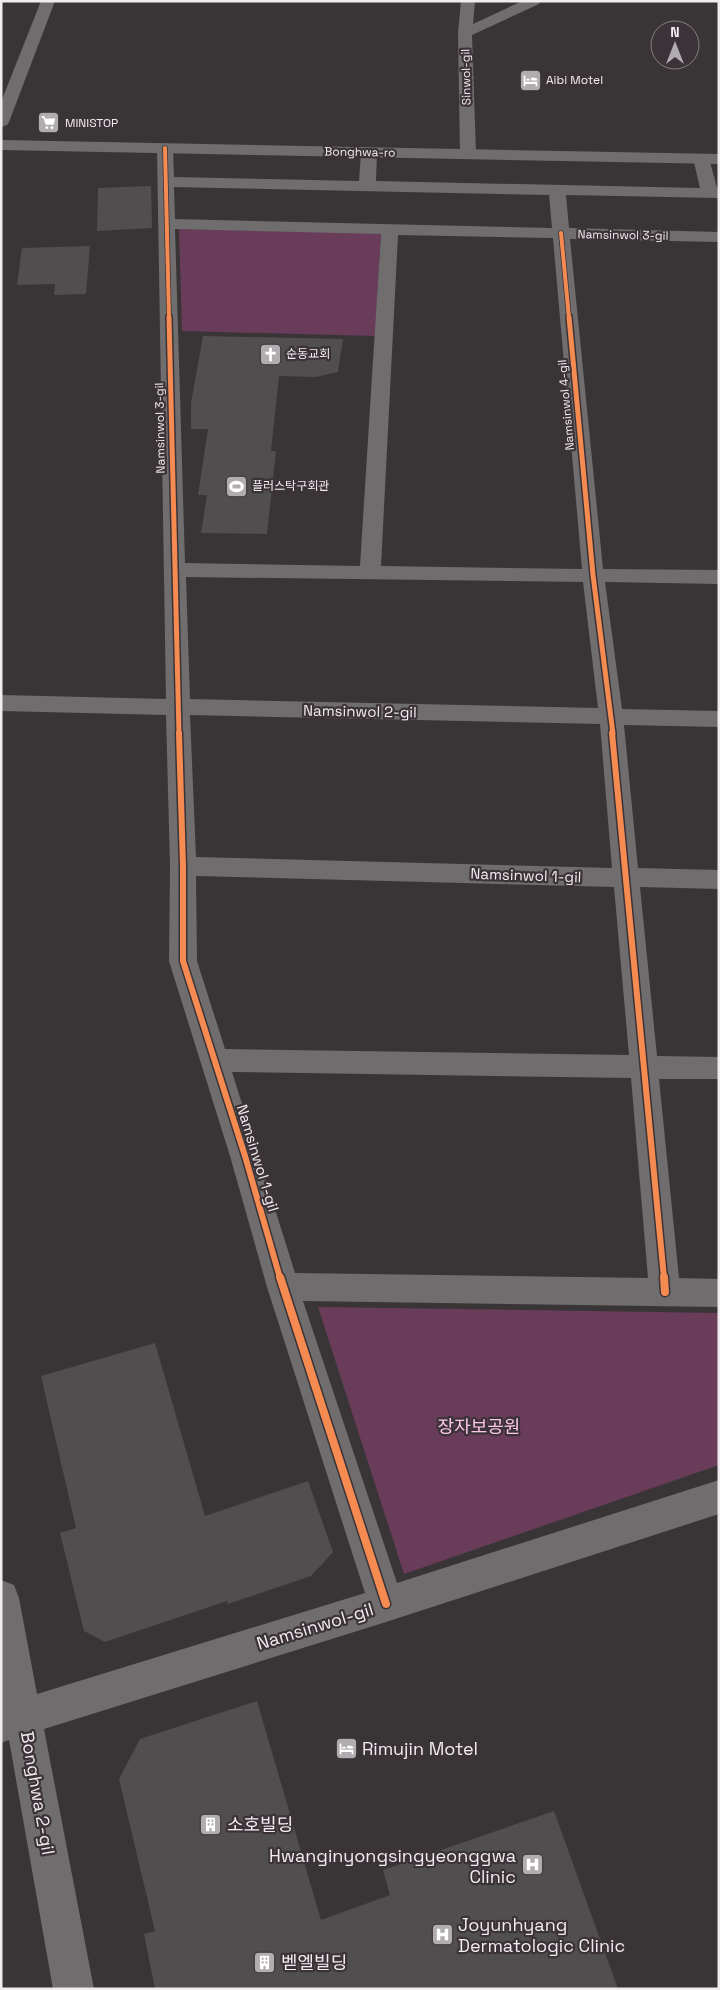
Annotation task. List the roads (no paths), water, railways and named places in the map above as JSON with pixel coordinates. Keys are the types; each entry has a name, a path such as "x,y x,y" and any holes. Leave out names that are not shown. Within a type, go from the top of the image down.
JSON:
{"main road":[{"name":"Bonghwa-ro","path":"1,145 719,158"}],"street":[{"path":"1,122 48,1"},
{"name":"Sinwol-gil","path":"468,1 465,33 468,154"},
{"path":"465,33 534,1"},
{"name":"Namsinwol 3-gil","path":"165,148 178,707"},
{"path":"366,186 369,152"},
{"path":"166,182 714,193 701,158"},
{"name":"Namsinwol 4-gil","path":"556,190 593,575 610,717 626,878 665,1292"},
{"name":"Namsinwol 3-gil","path":"167,224 719,237"},
{"path":"370,572 390,229"},
{"path":"175,570 719,577"},
{"name":"Namsinwol 2-gil","path":"1,703 719,719"},
{"name":"Namsinwol 1-gil","path":"178,707 184,866 183,961 283,1287 386,1604"},
{"name":"Namsinwol 1-gil","path":"184,866 719,880"},
{"path":"214,1060 719,1068"},
{"path":"283,1287 719,1293"},
{"name":"Namsinwol-gil","path":"13,1721 719,1497"},
{"name":"Bonghwa 2-gil","path":"1,1598 13,1721 74,1989"}],"place":[{"name":"Aibi Motel","path":"530,80"},
{"name":"MINISTOP","path":"49,123"},
{"name":"순동교회","path":"270,354"},
{"name":"플러스탁구회관","path":"236,486"},
{"name":"Rimujin Motel","path":"346,1748"},
{"name":"소호빌딩","path":"211,1824"},
{"name":"Hwanginyongsingyeonggwa Clinic","path":"532,1865"},
{"name":"Joyunhyang Dermatologic Clinic","path":"442,1934"},
{"name":"벧엘빌딩","path":"265,1962"}],"park label":[{"name":"장자보공원","path":"479,1426"}]}
